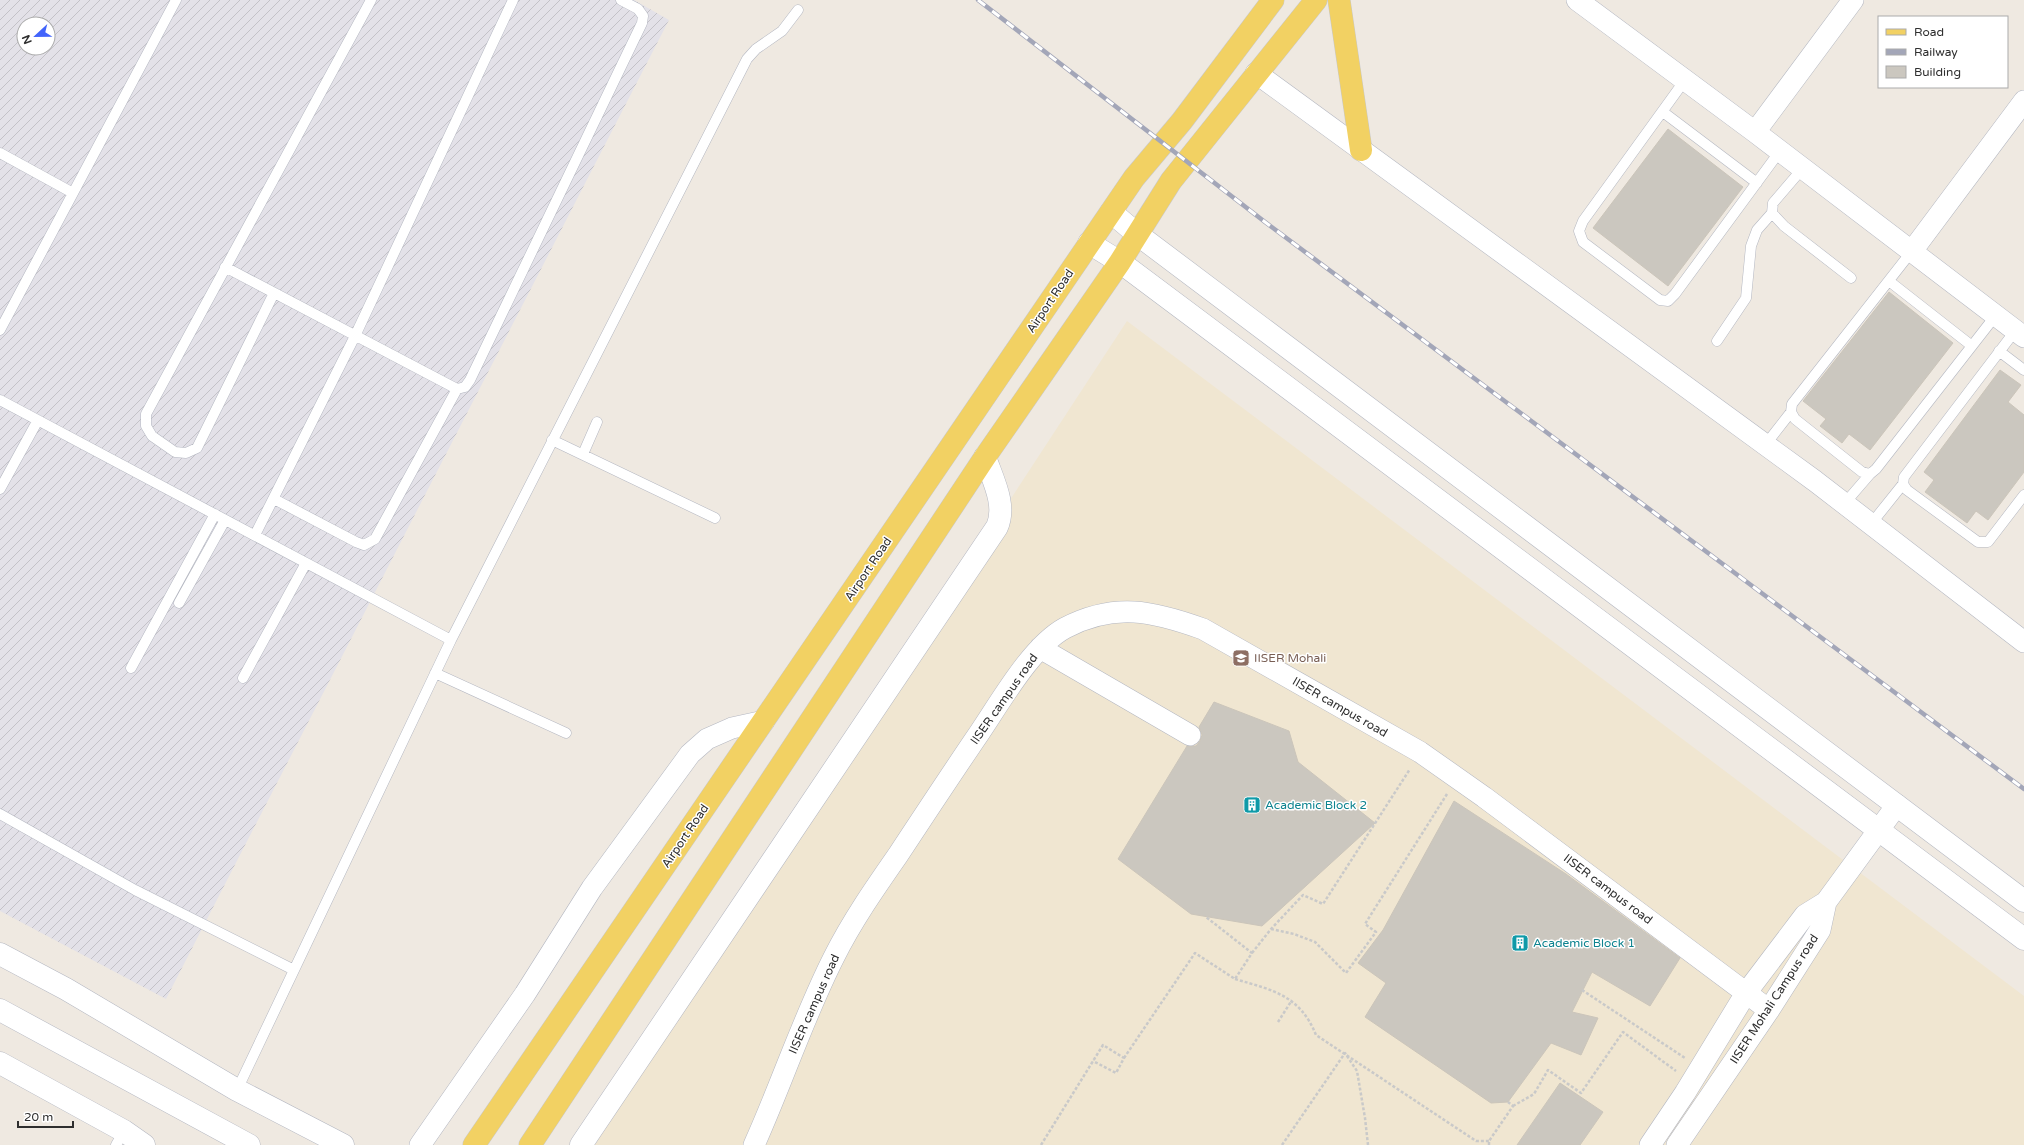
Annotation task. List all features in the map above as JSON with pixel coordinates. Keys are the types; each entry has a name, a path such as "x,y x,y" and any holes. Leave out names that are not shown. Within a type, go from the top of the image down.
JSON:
{"main road":[{"name":"Airport Road","path":"474,1145 1110,212 1134,178 1182,121 1273,0"},
{"path":"530,1145 985,457 1120,262 1171,180 1316,0"},
{"path":"1339,0 1361,150"}],"street":[{"path":"1578,0 1755,132 2019,334"},
{"path":"1755,132 1853,0"},
{"path":"1256,73 1766,444 2024,642"},
{"path":"1912,251 2024,101"},
{"path":"1110,212 1137,234 2024,901"},
{"path":"1089,243 1120,262 2024,939"},
{"path":"581,1145 998,527 1002,517 1001,508 985,457"},
{"name":"IISER campus road","path":"754,1145 814,997 854,921 969,748 1040,648 1064,629 1098,614 1135,611 1173,618 1203,630 1420,752 1484,797 1769,1010"},
{"path":"1040,648 1190,735"},
{"path":"420,1145 525,994 592,888 690,754 707,739 732,728 764,721"},
{"path":"1826,902 1897,805"},
{"name":"IISER Mohali Campus road","path":"1650,1145 1685,1093 1746,992 1805,914 1826,902"},
{"name":"IISER Mohali Campus road","path":"1677,1145 1769,1010 1820,930 1826,902"},
{"path":"0,954 66,989 237,1090 343,1145"},
{"path":"0,1010 249,1145"},
{"path":"0,1063 120,1138 144,1145"}],"lane":[{"path":"0,330 176,0"},
{"path":"274,293 197,448 186,453 176,452 152,436 146,426 146,414 371,0"},
{"path":"255,535 274,500 355,336 513,0"},
{"path":"225,267 457,389 465,387 470,380 642,23 644,16 638,9 621,0"},
{"path":"237,1090 451,640 747,59 756,49 782,31 798,10"},
{"path":"1685,80 1584,221 1579,232 1583,242 1654,296 1660,300 1668,301 1675,294 1780,151"},
{"path":"1663,112 1757,183"},
{"path":"0,153 73,193"},
{"path":"1717,341 1746,298 1751,246 1757,230 1772,213 1773,203 1802,168"},
{"path":"1772,213 1784,226 1850,278"},
{"path":"1766,444 1791,412 1792,404 1890,281 1912,251"},
{"path":"1890,281 1972,346"},
{"path":"1845,504 1876,469 1996,315"},
{"path":"1871,524 1903,484 1904,477 1999,351 2019,334"},
{"path":"1999,351 2024,370"},
{"path":"274,500 356,542 364,544 375,539 457,389"},
{"path":"0,400 451,640"},
{"path":"1791,412 1795,419 1862,472 1870,474"},
{"path":"0,489 38,420"},
{"path":"583,454 597,422"},
{"path":"552,440 715,518"},
{"path":"1903,484 1908,490 1978,542 1988,542 2024,495"},
{"path":"131,668 215,514"},
{"path":"179,603 224,520"},
{"path":"243,678 306,563"},
{"path":"435,673 566,733"},
{"path":"0,814 135,890 294,970"}],"path":[{"path":"1235,979 1252,953 1271,929 1303,895 1323,904 1411,767 1417,772"},
{"path":"1271,929 1294,934 1315,942 1346,973 1376,932 1364,924 1447,793 1441,789"},
{"path":"1206,917 1252,953"},
{"path":"1093,1061 1116,1073 1124,1058 1195,953 1235,979 1281,994 1292,1000 1310,1019 1316,1035 1476,1141 1489,1141"},
{"path":"1582,990 1688,1060"},
{"path":"1278,1022 1292,1000"},
{"path":"1489,1145 1489,1141 1512,1106 1534,1094 1548,1070 1580,1093 1623,1032 1680,1073"},
{"path":"1041,1145 1103,1045 1124,1058"},
{"path":"1282,1145 1345,1053"},
{"path":"1345,1053 1357,1071 1368,1145"},
{"path":"1508,1102 1512,1106"}],"shaded area":[{"path":"0,0 634,0 669,20 166,999 0,911"},
{"name":"IISER Mohali","path":"1127,321 2024,996 2024,1145 588,1145"}],"building":[{"path":"1668,129 1743,187 1668,286 1593,228"},
{"path":"1889,292 1953,343 1870,450 1849,434 1842,443 1820,426 1826,419 1803,401"},
{"path":"2000,370 2021,385 2008,402 2024,415 2024,472 1988,520 1976,511 1967,523 1925,492 1934,480 1924,472"},
{"name":"Academic Block 2","path":"1214,702 1289,731 1298,762 1375,823 1262,926 1191,914 1118,859 1187,746 1196,746 1200,741 1202,735 1199,727"},
{"name":"Academic Block 1","path":"1454,801 1566,874 1680,958 1650,1006 1592,972 1572,1012 1598,1018 1581,1055 1551,1043 1508,1102 1491,1103 1365,1017 1386,983 1358,963 1383,930"},
{"path":"1560,1083 1603,1112 1580,1145 1517,1145"}],"railway":[{"path":"978,0 1265,222 2024,789"}],"place":[{"name":"IISER Mohali","path":"1241,658"},
{"name":"Academic Block 2","path":"1252,805"},
{"name":"Academic Block 1","path":"1520,943"}]}
